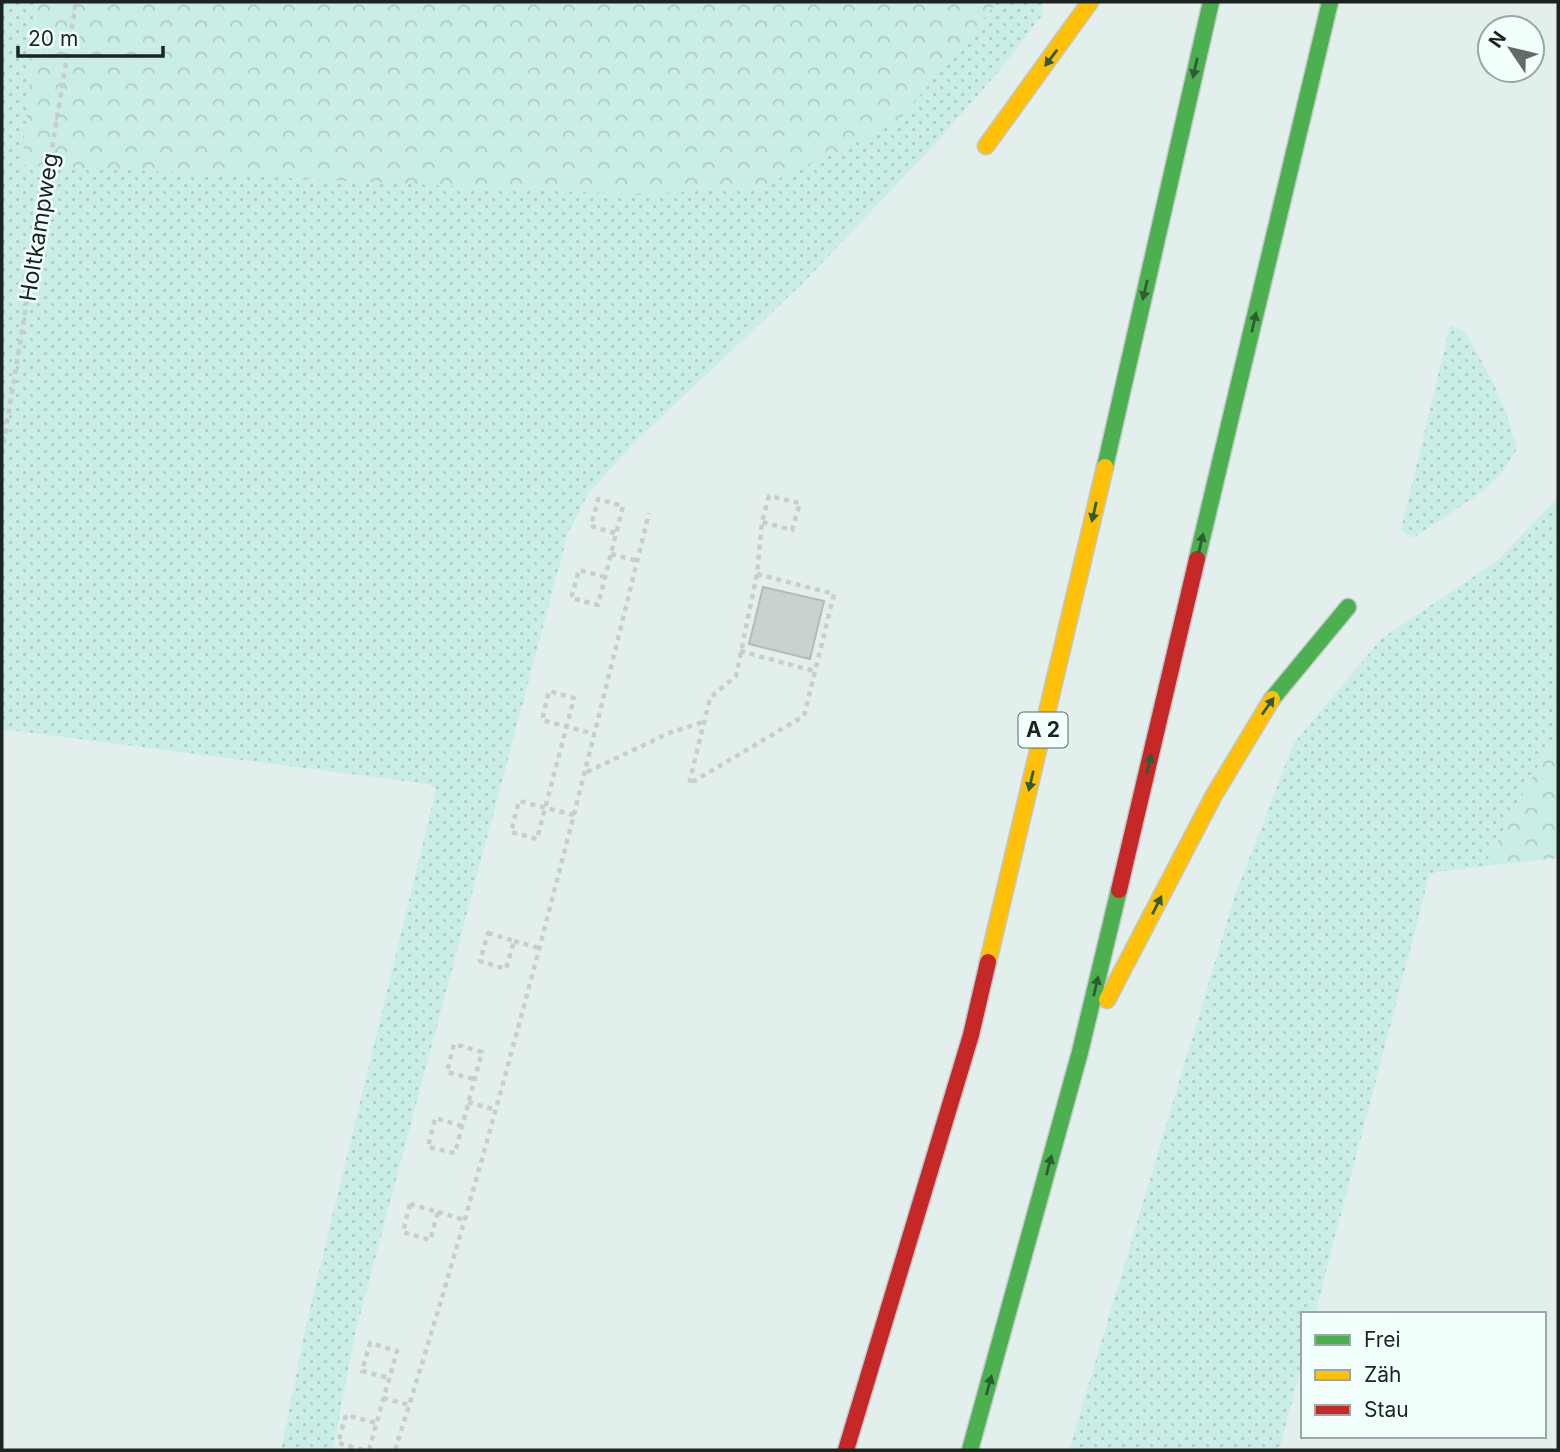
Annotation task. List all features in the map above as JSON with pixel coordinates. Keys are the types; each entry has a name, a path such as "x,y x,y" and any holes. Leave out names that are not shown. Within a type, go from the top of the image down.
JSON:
{"highway":[{"path":"986,146 1090,2"},
{"name":"A 2","path":"846,1450 971,1035 1211,2"},
{"path":"970,1450 1080,1052 1330,2"},
{"path":"1080,1052 1214,795 1267,706 1348,607"}],"path":[{"name":"Holtkampweg","path":"2,453 76,2"},
{"path":"757,574 834,594 804,716 689,785 710,698 736,676 757,574 762,522 769,496 800,503 792,530 762,522"},
{"path":"605,577 579,570 571,598 597,605 605,577 623,506 598,499 591,526 615,533"},
{"path":"395,1450 496,1110 575,815 649,513"},
{"path":"611,554 638,561"},
{"path":"740,651 814,671"},
{"path":"575,815 545,808 520,801 511,832 537,839 545,808 566,727 574,698 549,691 542,720 566,727 594,734"},
{"path":"586,772 670,733 703,722"},
{"path":"514,941 506,969 480,961 488,933 539,948"},
{"path":"462,1126 435,1118 428,1146 455,1153 482,1052 454,1044 447,1072 474,1079"},
{"path":"468,1102 496,1110"},
{"path":"438,1212 430,1240 403,1232 410,1204 438,1212 464,1220"},
{"path":"376,1423 346,1415 338,1443 366,1450 376,1423 397,1352 370,1343 362,1371 389,1378"},
{"path":"383,1398 410,1405"}],"green space":[{"path":"2,2 37,2 22,165 904,114 997,2 1042,2 1043,14 999,71 934,145 806,280 637,440 589,492 568,533 354,1338 333,1450 281,1450 306,1325 436,789 429,784 2,729"},
{"path":"37,2 997,2 898,122 761,187 634,195 22,165"},
{"path":"1450,325 1464,331 1491,378 1507,414 1517,449 1502,473 1482,492 1413,538 1401,530"},
{"path":"1558,497 1558,737 1544,755 1484,866 1430,873 1316,1312 1301,1312 1301,1368 1279,1450 1069,1450 1235,895 1294,743 1381,639 1497,561"},
{"path":"1558,737 1558,858 1484,866 1544,755"}],"building":[{"path":"763,587 824,601 810,659 749,644"}],"traffic: fast":[{"path":"1105,467 1211,2"},
{"path":"1197,559 1330,2"},
{"path":"1272,699 1348,607"},
{"path":"970,1450 1080,1052 1119,890"}],"traffic: slow":[{"path":"986,146 1090,2"},
{"path":"988,962 1105,467"},
{"path":"1107,1000 1214,795 1272,699"}],"traffic: jam":[{"path":"1119,890 1197,559"},
{"path":"846,1450 971,1035 988,962"}]}
